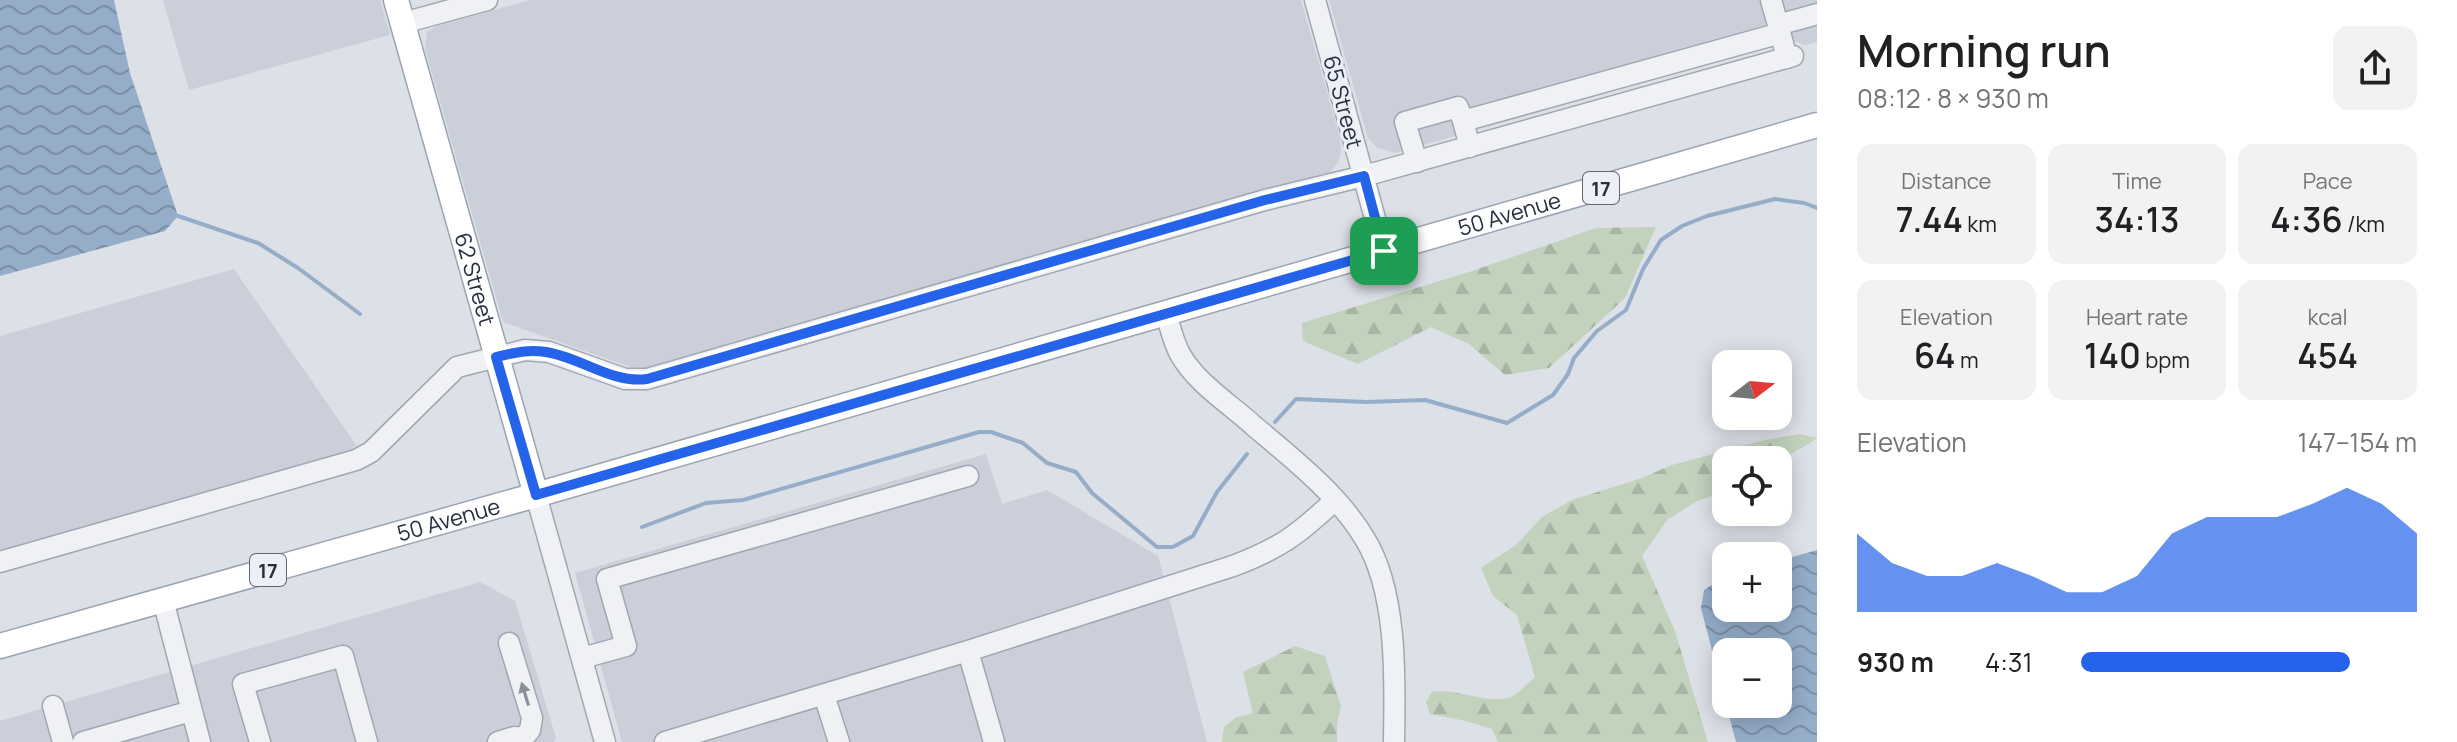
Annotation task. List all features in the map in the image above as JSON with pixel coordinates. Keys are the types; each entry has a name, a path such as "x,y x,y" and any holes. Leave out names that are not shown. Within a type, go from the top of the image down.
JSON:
{"main road":[{"name":"62 Street","path":"399,12 536,495"},
{"name":"50 Avenue","path":"0,646 536,495 1817,125"}],"street":[{"path":"399,12 487,0"},
{"name":"65 Street","path":"1315,0 1384,251"},
{"path":"0,562 356,460 371,452 457,367 525,350 549,352 625,379 647,379 1251,204 1417,162 1790,57 1774,30 1771,0"},
{"path":"1463,121 1737,45 1816,14 1812,0"},
{"path":"1737,45 1744,70"},
{"path":"1682,60 1689,85"},
{"path":"1543,99 1550,124"},
{"path":"1417,162 1405,122 1458,107 1470,147"},
{"path":"1166,313 1175,345 1189,367 1334,501 1366,540 1381,578 1396,675 1394,742"},
{"path":"582,658 626,646 607,579 968,476"},
{"name":"62 Street","path":"536,495 605,742"},
{"path":"665,742 968,651 1259,557 1297,535 1334,501"},
{"path":"163,600 200,742"},
{"path":"498,742 514,737 522,740 530,730 532,718 509,643"},
{"path":"968,651 994,742"},
{"path":"260,742 243,684 343,656 367,742"},
{"path":"824,695 839,742"},
{"path":"53,706 63,742"},
{"path":"83,742 191,711"}],"shaded area":[{"path":"163,0 380,0 390,35 189,90"},
{"path":"530,0 1301,0 1341,150 1331,172 646,369 630,367 503,322 425,49 427,32 437,26"},
{"path":"1329,0 1817,0 1817,42 1805,45 1792,40 1395,153 1378,148 1368,138"},
{"path":"234,269 356,445 347,453 0,554 0,336"},
{"path":"986,454 1002,504 1047,490 1158,556 1207,742 622,742 575,573"},
{"path":"480,582 515,601 556,738 554,742 0,742 0,721"}],"green space":[{"path":"1656,227 1625,298 1549,368 1505,375 1469,344 1431,327 1358,364 1303,341 1302,323 1469,272 1596,228"},
{"path":"1799,434 1817,438 1792,454 1792,446 1743,446"},
{"path":"1712,454 1712,496 1697,501 1667,520 1642,556 1675,631 1708,742 1498,742 1492,729 1430,714 1426,702 1432,692 1506,698 1515,695 1535,677 1517,615 1493,596 1481,568 1516,545 1542,517 1572,500"},
{"path":"1295,646 1325,656 1341,706 1337,742 1222,742 1224,727 1235,718 1253,713 1243,672"}],"water":[{"path":"0,0 114,0 130,73 178,216 165,231 0,276"},
{"path":"1817,550 1817,742 1736,742 1730,718 1792,718 1792,638 1712,638 1712,650 1701,608 1704,590 1712,585 1712,622 1792,622 1792,557"}],"waterway":[{"path":"1275,422 1296,399 1367,402 1425,400 1507,423 1553,395 1568,374 1574,358 1597,331 1626,310 1643,269 1661,240 1682,226 1707,216 1775,199 1817,208"},
{"path":"178,216 258,243 360,314"},
{"path":"642,527 706,503 743,500 979,432 991,432 1023,443 1047,463 1076,472 1092,493 1157,547 1173,547 1193,536 1217,492 1247,454"}],"route":[{"path":"1364,176 1384,251 536,495 496,357 525,350 549,352 625,379 647,379 1265,200 1364,176"}]}
